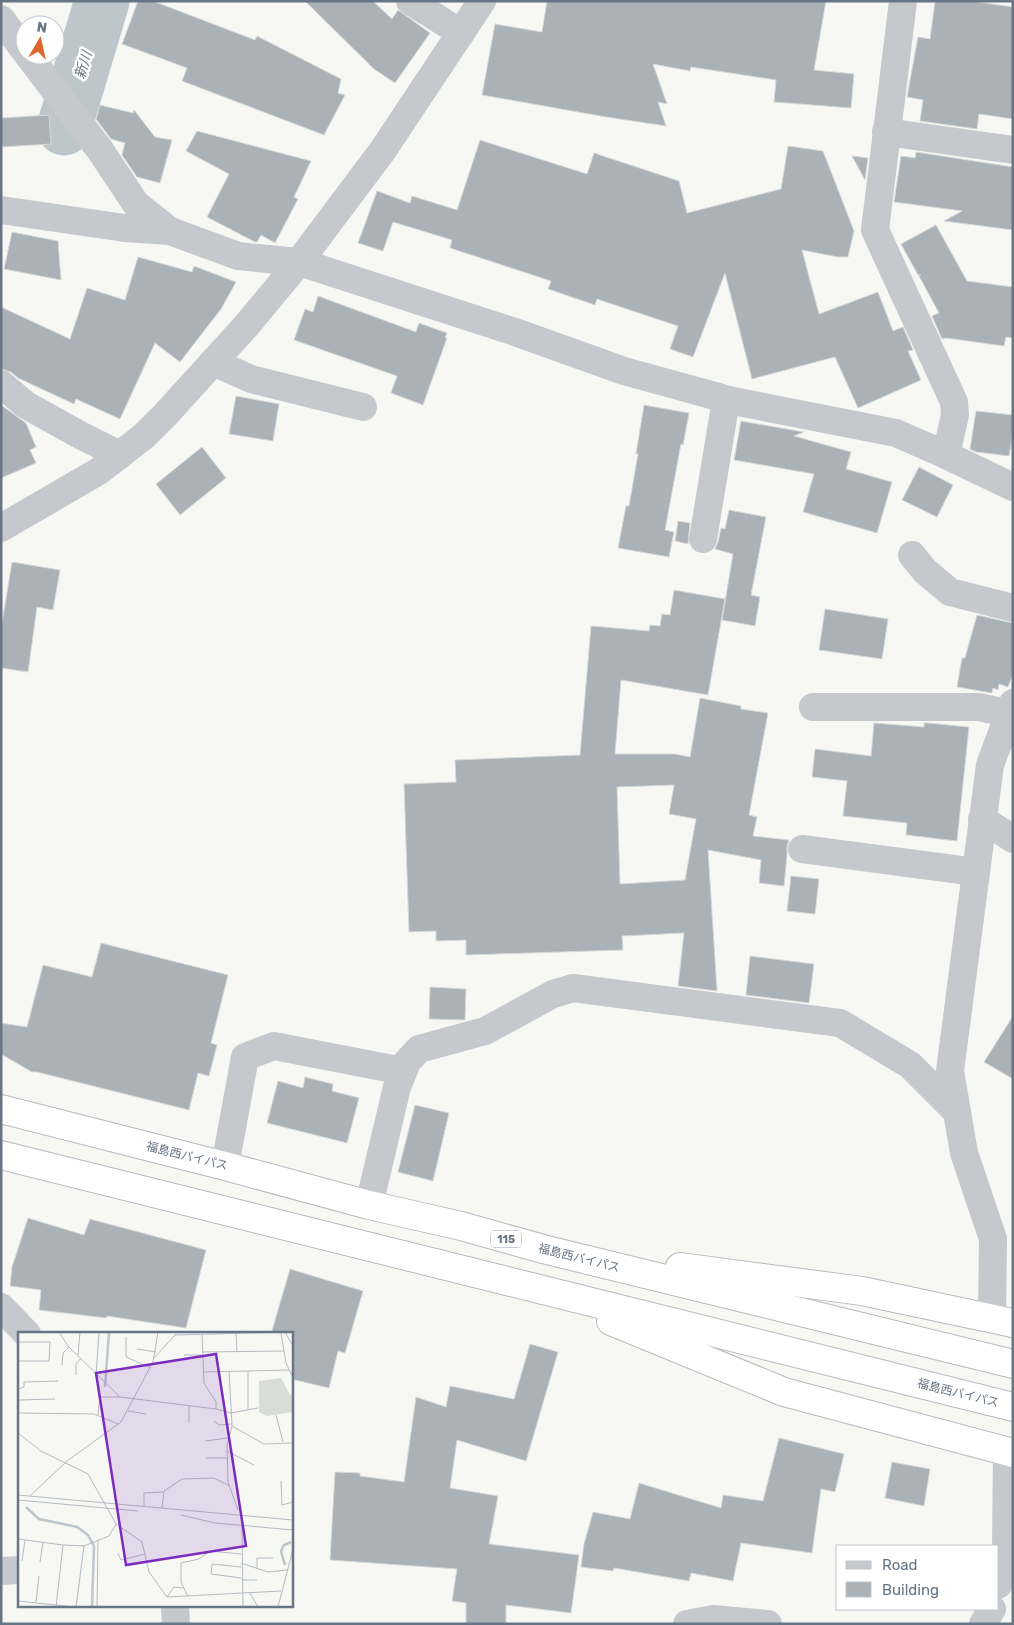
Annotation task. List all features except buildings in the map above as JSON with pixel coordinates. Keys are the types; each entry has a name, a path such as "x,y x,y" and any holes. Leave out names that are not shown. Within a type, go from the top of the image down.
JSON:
{"highway":[{"name":"福島西バイパス","path":"1,1109 369,1205 461,1226 543,1249 1013,1364"},
{"name":"福島西バイパス","path":"1,1155 1013,1407"},
{"path":"543,1249 862,1291 1003,1321"},
{"path":"520,1284 784,1392 1010,1452"}],"street":[{"path":"410,1 461,33"},
{"path":"1,528 99,471 144,436 166,414 299,262 384,150 482,1"},
{"path":"903,1 886,132 876,230 954,402 955,415 946,455"},
{"path":"3,13 15,33"},
{"path":"36,65 100,150 136,204 170,230 238,256 299,262 515,332 624,371 726,400 896,433 1013,487"},
{"path":"886,132 1013,150"},
{"path":"1,210 125,228 170,230"},
{"path":"213,362 251,380 363,408"},
{"path":"1,384 26,405 120,455"},
{"path":"703,539 726,400"},
{"path":"912,555 926,571 950,592 1013,608"},
{"path":"813,707 978,707 1008,723 990,765 950,1070 964,1153 993,1239 1003,1321"},
{"path":"982,819 1013,839"},
{"path":"802,849 976,872"},
{"path":"369,1205 397,1086 407,1062 420,1049 484,1031 553,994 573,988 840,1023 910,1065 957,1112"},
{"path":"225,1166 246,1057 274,1046 403,1071"},
{"path":"1,1307 25,1332"},
{"path":"999,1580 1006,1549 1010,1452"},
{"path":"1,1571 18,1570"},
{"path":"175,1608 176,1624"},
{"path":"983,1624 991,1610"},
{"path":"687,1624 713,1619 768,1624"}],"waterway":[{"name":"新川","path":"64,128 102,1"}]}
